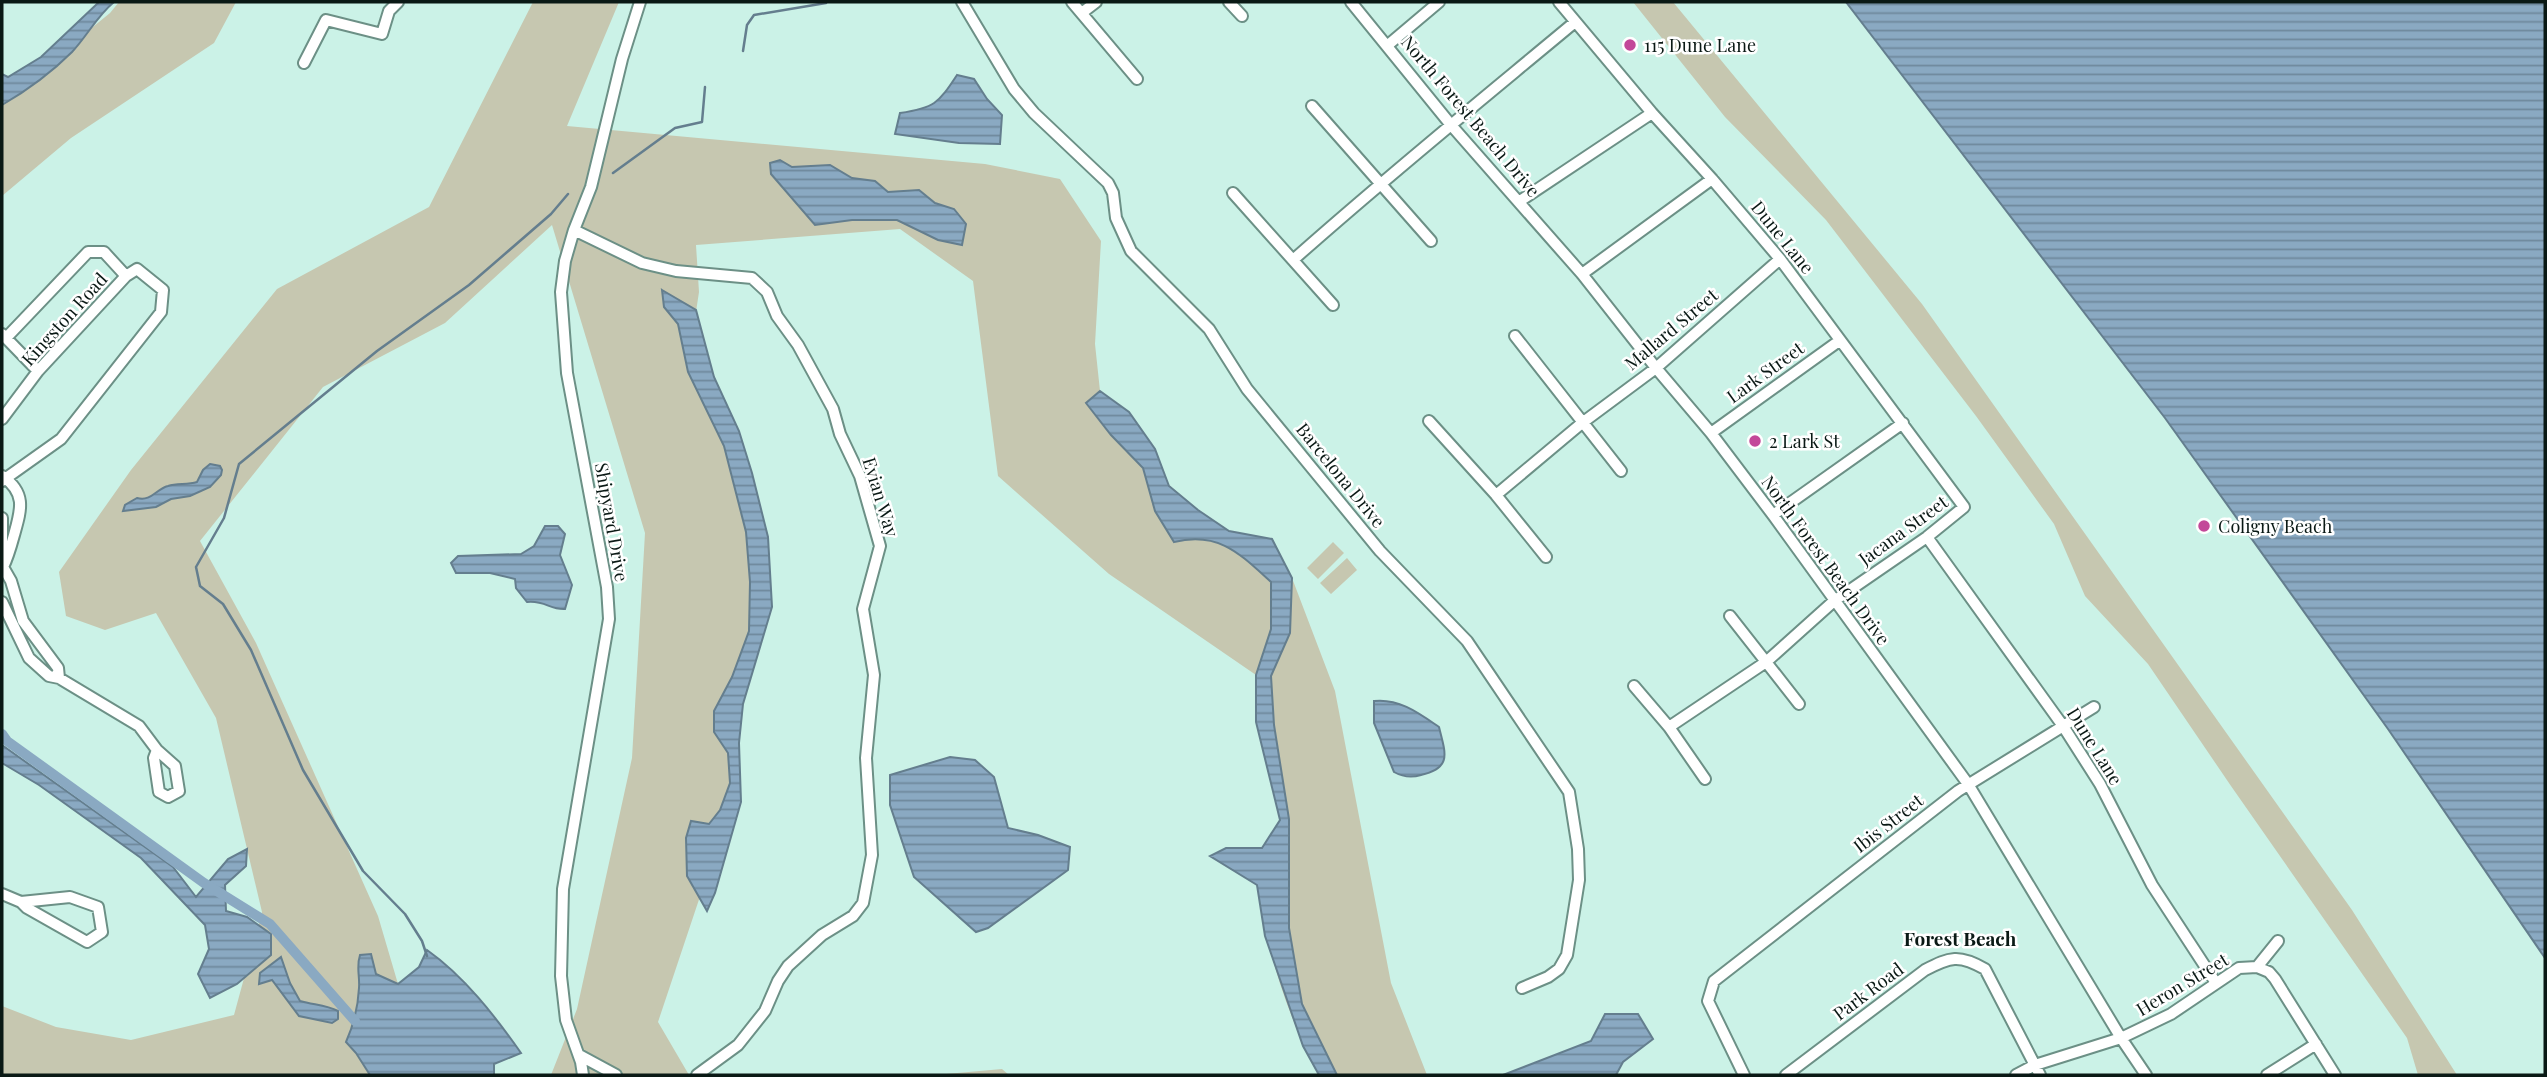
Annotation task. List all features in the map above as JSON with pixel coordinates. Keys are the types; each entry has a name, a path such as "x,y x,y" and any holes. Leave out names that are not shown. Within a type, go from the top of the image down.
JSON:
{"street":[{"path":"304,63 326,20 382,34 389,11 398,2"},
{"name":"Shipyard Drive","path":"583,1075 566,1020 561,976 564,889 609,619 607,587 567,373 561,292 565,261 591,187 622,60 640,2"},
{"name":"Barcelona Drive","path":"962,2 1014,89 1034,113 1108,183 1113,193 1116,218 1131,251 1209,329 1247,389 1372,541 1467,641 1569,792 1578,849 1579,880 1567,955 1559,969 1522,988"},
{"path":"1072,2 1137,79"},
{"path":"1083,12 1096,2"},
{"path":"1229,2 1242,16"},
{"name":"North Forest Beach Drive","path":"1351,2 1451,125 1582,274 1711,433 1773,515 1968,784 2146,1075"},
{"path":"1388,45 1439,2"},
{"name":"Dune Lane","path":"1559,2 1780,260 1964,507"},
{"path":"1293,260 1381,182 1575,22"},
{"path":"1312,106 1431,241"},
{"path":"1520,201 1652,113"},
{"path":"1582,274 1712,179"},
{"path":"1233,193 1333,305"},
{"name":"Evian Way","path":"574,230 642,263 677,271 752,278 767,292 777,316 798,345 833,409 839,434 860,476 880,546 863,608 874,675 866,758 872,855 863,903 853,916 822,935 788,966 765,1011 738,1045 697,1075"},
{"path":"38,371 4,336 88,252 104,252 127,276"},
{"name":"Mallard Street","path":"1496,495 1582,423 1656,368 1780,260"},
{"name":"Kingston Road","path":"2,419 38,371 139,266 163,290 161,312 61,439 3,478"},
{"path":"1515,336 1621,471"},
{"name":"Lark Street","path":"1711,433 1839,341"},
{"path":"1429,421 1496,495 1546,558"},
{"path":"1773,515 1903,423"},
{"path":"2,569 21,510 16,489 3,478"},
{"name":"Jacana Street","path":"1669,727 1766,662 1834,601 1927,537 1964,507"},
{"path":"2,518 2,569 11,581 18,623 29,658 49,676 59,678 139,726 157,750"},
{"name":"Dune Lane","path":"1927,537 2063,726 2106,795 2152,885 2216,983"},
{"path":"2,602 58,668 59,678"},
{"path":"1731,616 1799,704"},
{"path":"1634,686 1669,727 1705,779"},
{"name":"Ibis Street","path":"1744,1075 1708,1001 1714,981 1968,784 2094,707"},
{"path":"2,894 22,902 70,897 98,907 102,932 87,942 27,908 22,902"},
{"name":"Heron Street","path":"2015,1075 2037,1070 2121,1038 2171,1014 2239,968 2257,967 2278,941"},
{"name":"Park Road","path":"1786,1075 1924,970 1948,958 1968,960 1985,970 2037,1070"},
{"path":"2257,967 2269,972 2276,979 2335,1075"},
{"path":"2267,1075 2316,1044"},
{"path":"579,1055 616,1075"}],"green space":[{"path":"119,2 236,2 214,43 71,138 2,196 2,101 110,13"},
{"path":"533,2 619,2 567,126 985,164 1060,179 1101,241 1095,344 1100,391 1129,412 1155,449 1169,485 1198,510 1229,531 1272,539 1292,578 1335,691 1391,983 1427,1075 1319,1075 1297,1030 1280,983 1266,934 1257,885 1210,856 1226,848 1262,848 1280,820 1256,722 1256,675 1109,574 998,476 973,281 900,229 696,245 699,292 692,338 759,511 763,617 729,729 738,783 658,1022 689,1075 551,1075 577,1009 632,758 645,533 552,225 445,323 323,387 200,541 256,643 378,916 398,984 419,967 427,950 454,972 478,998 521,1053 494,1064 494,1075 2,1075 2,1006 56,1027 131,1040 234,1015 262,912 216,718 156,613 105,630 66,616 59,572 131,470 277,289 429,207"},
{"path":"1633,2 1673,2 1922,304 2352,910 2457,1075 2418,1075 2407,1038 2148,664 2085,596 2054,524 1976,416 1826,220 1725,117"},
{"path":"1333,542 1344,553 1318,579 1307,568"},
{"path":"1347,558 1357,570 1331,594 1320,583"},
{"path":"1002,1069 1009,1075 935,1075"}],"water":[{"path":"99,2 114,2 64,59 38,81 2,105 2,74 8,77 41,57"},
{"path":"1846,2 2545,2 2545,958 2388,729 2165,418"},
{"path":"957,75 974,79 1002,115 1000,144 959,143 895,134 900,113 934,103"},
{"path":"780,160 792,167 830,165 852,178 875,181 888,192 919,190 935,203 954,209 966,224 962,245 938,240 897,220 852,220 815,225 771,174 770,163"},
{"path":"662,290 696,310 714,377 739,431 768,537 772,607 743,704 739,743 741,802 715,893 707,911 687,876 686,838 691,821 709,824 720,810 730,783 728,753 714,732 714,711 732,677 749,631 750,582 746,532 724,446 688,372 678,324 664,307"},
{"path":"1100,391 1129,412 1155,449 1169,486 1229,531 1272,539 1292,578 1290,633 1271,676 1274,725 1289,819 1289,928 1302,1004 1337,1075 1319,1075 1303,1046 1265,936 1257,885 1210,856 1226,848 1262,848 1280,820 1256,722 1256,675 1271,629 1271,582 1239,554 1216,542 1190,539 1174,542 1155,511 1143,468 1111,435 1086,403"},
{"path":"210,464 220,466 222,470 210,487 190,496 171,499 156,507 123,511 125,505 137,498 150,497 168,486 197,482 203,470"},
{"path":"545,526 558,526 565,534 560,555 572,585 565,609 527,602 516,588 515,579 490,573 456,573 451,563 458,556 521,554 534,546"},
{"path":"1374,701 1401,704 1439,727 1444,758 1438,768 1414,776 1394,772 1374,723"},
{"path":"2,745 173,867 196,897 228,859 247,849 246,866 225,885 226,911 247,917 271,934 271,955 237,984 210,998 198,974 209,949 205,925 141,858 39,785 2,763"},
{"path":"950,757 975,760 994,777 1008,828 1070,847 1068,870 988,928 976,932 914,877 890,805 890,775"},
{"path":"427,950 441,960 478,997 521,1053 494,1064 494,1075 370,1075 346,1042 358,1002 360,955 371,954 376,974 398,984 419,967"},
{"path":"281,957 300,1001 338,1011 338,1019 332,1023 299,1016 272,980 259,984 260,973"},
{"path":"1605,1014 1638,1014 1653,1039 1623,1062 1616,1075 1503,1075 1591,1041"}],"waterway":[{"path":"743,51 747,25 754,15 826,3"},
{"path":"613,173 675,128 702,122 705,87"},
{"path":"427,956 422,941 405,914 363,871 303,770 251,650 223,604 200,586 196,567 224,518 239,464 377,351 469,285 551,214 568,194"},
{"path":"2,734 7,741 204,883 270,924 355,1021"}],"place":[{"name":"115 Dune Lane","path":"1630,45"},
{"name":"2 Lark St","path":"1755,441"},
{"name":"Coligny Beach","path":"2204,526"}],"district":[{"name":"Forest Beach","path":"1960,938"}]}
